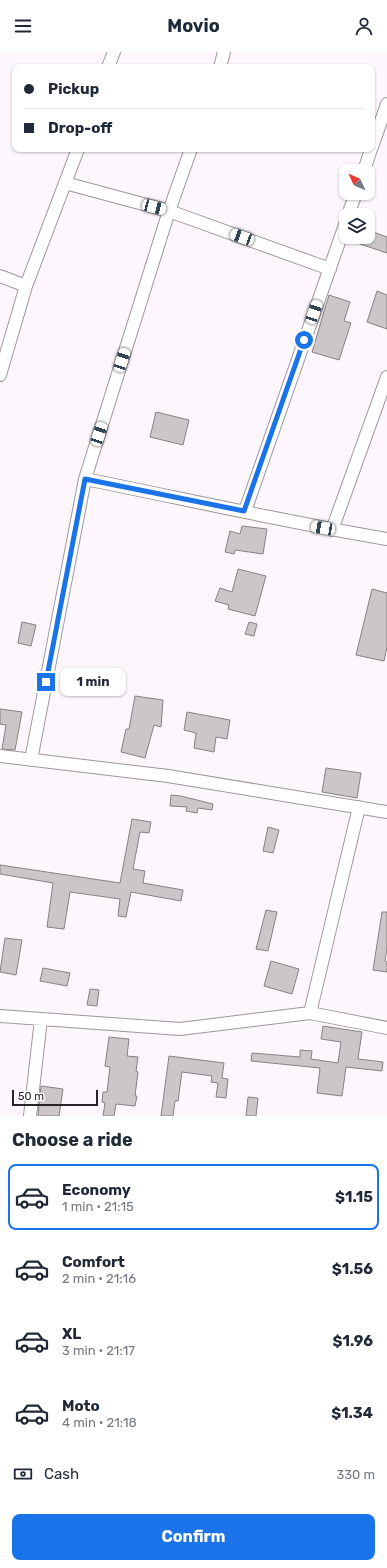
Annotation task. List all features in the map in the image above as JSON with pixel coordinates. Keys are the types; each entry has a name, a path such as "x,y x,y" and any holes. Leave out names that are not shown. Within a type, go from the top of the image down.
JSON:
{"street":[{"path":"109,64 114,52"},
{"path":"221,64 224,52"},
{"path":"375,139 387,104"},
{"path":"0,375 26,286 77,152"},
{"path":"31,760 85,479 169,211 190,152"},
{"path":"366,164 371,152"},
{"path":"65,183 169,211 330,269"},
{"path":"244,511 339,243"},
{"path":"0,276 26,286"},
{"path":"332,530 387,377"},
{"path":"85,479 332,530 387,539"},
{"path":"0,756 168,776 387,812"},
{"path":"310,1013 359,807"},
{"path":"0,1016 180,1029 310,1013 387,1028"},
{"path":"30,1116 41,1019"}],"building":[{"path":"375,233 387,237 387,253 360,244 375,244"},
{"path":"377,291 387,295 387,329 367,322"},
{"path":"329,295 350,302 344,321 351,323 339,360 312,352"},
{"path":"156,412 189,420 183,445 150,437"},
{"path":"242,526 267,529 263,554 235,550 234,554 225,552 230,531 240,534"},
{"path":"238,569 266,576 255,616 228,609 229,605 215,601 220,588 232,592"},
{"path":"372,589 387,593 387,647 384,661 356,655"},
{"path":"22,622 36,625 31,646 18,643"},
{"path":"249,622 257,624 254,636 245,634"},
{"path":"135,696 163,700 161,727 154,725 145,758 121,752 126,729 129,729"},
{"path":"0,709 22,712 15,750 2,749 6,725 0,724"},
{"path":"187,712 230,720 227,739 216,737 214,752 194,748 196,733 184,730"},
{"path":"326,768 361,773 357,798 322,792"},
{"path":"171,795 213,804 212,810 198,808 197,813 186,811 187,807 170,806"},
{"path":"132,819 151,822 149,833 140,832 133,869 145,871 143,883 183,890 181,901 131,892 126,917 118,916 120,899 70,892 64,929 47,927 53,883 0,874 0,865 120,883"},
{"path":"268,827 279,830 273,853 263,851"},
{"path":"266,910 277,912 268,951 256,949"},
{"path":"382,912 387,912 387,948 385,961 387,962 387,972 373,970"},
{"path":"5,938 22,940 16,975 0,972"},
{"path":"271,961 299,969 292,994 264,986"},
{"path":"43,968 70,973 67,986 40,981"},
{"path":"90,989 99,990 97,1006 87,1005"},
{"path":"323,1026 362,1032 358,1059 383,1062 382,1071 346,1067 342,1096 317,1093 320,1068 251,1061 252,1053 300,1057 300,1050 312,1051 311,1059 338,1063 341,1042 321,1039"},
{"path":"109,1037 129,1039 127,1056 138,1057 135,1096 137,1096 135,1106 116,1104 114,1116 103,1116 105,1103 102,1102 103,1092 107,1092 110,1067 105,1066"},
{"path":"169,1056 224,1063 222,1078 228,1079 226,1098 216,1097 218,1083 211,1082 212,1076 182,1072 178,1101 175,1101 173,1116 161,1116"},
{"path":"41,1086 63,1089 59,1116 38,1116"},
{"path":"248,1097 258,1098 256,1116 246,1116"}],"route":[{"path":"46,682 85,479 244,511 304,340"}]}
